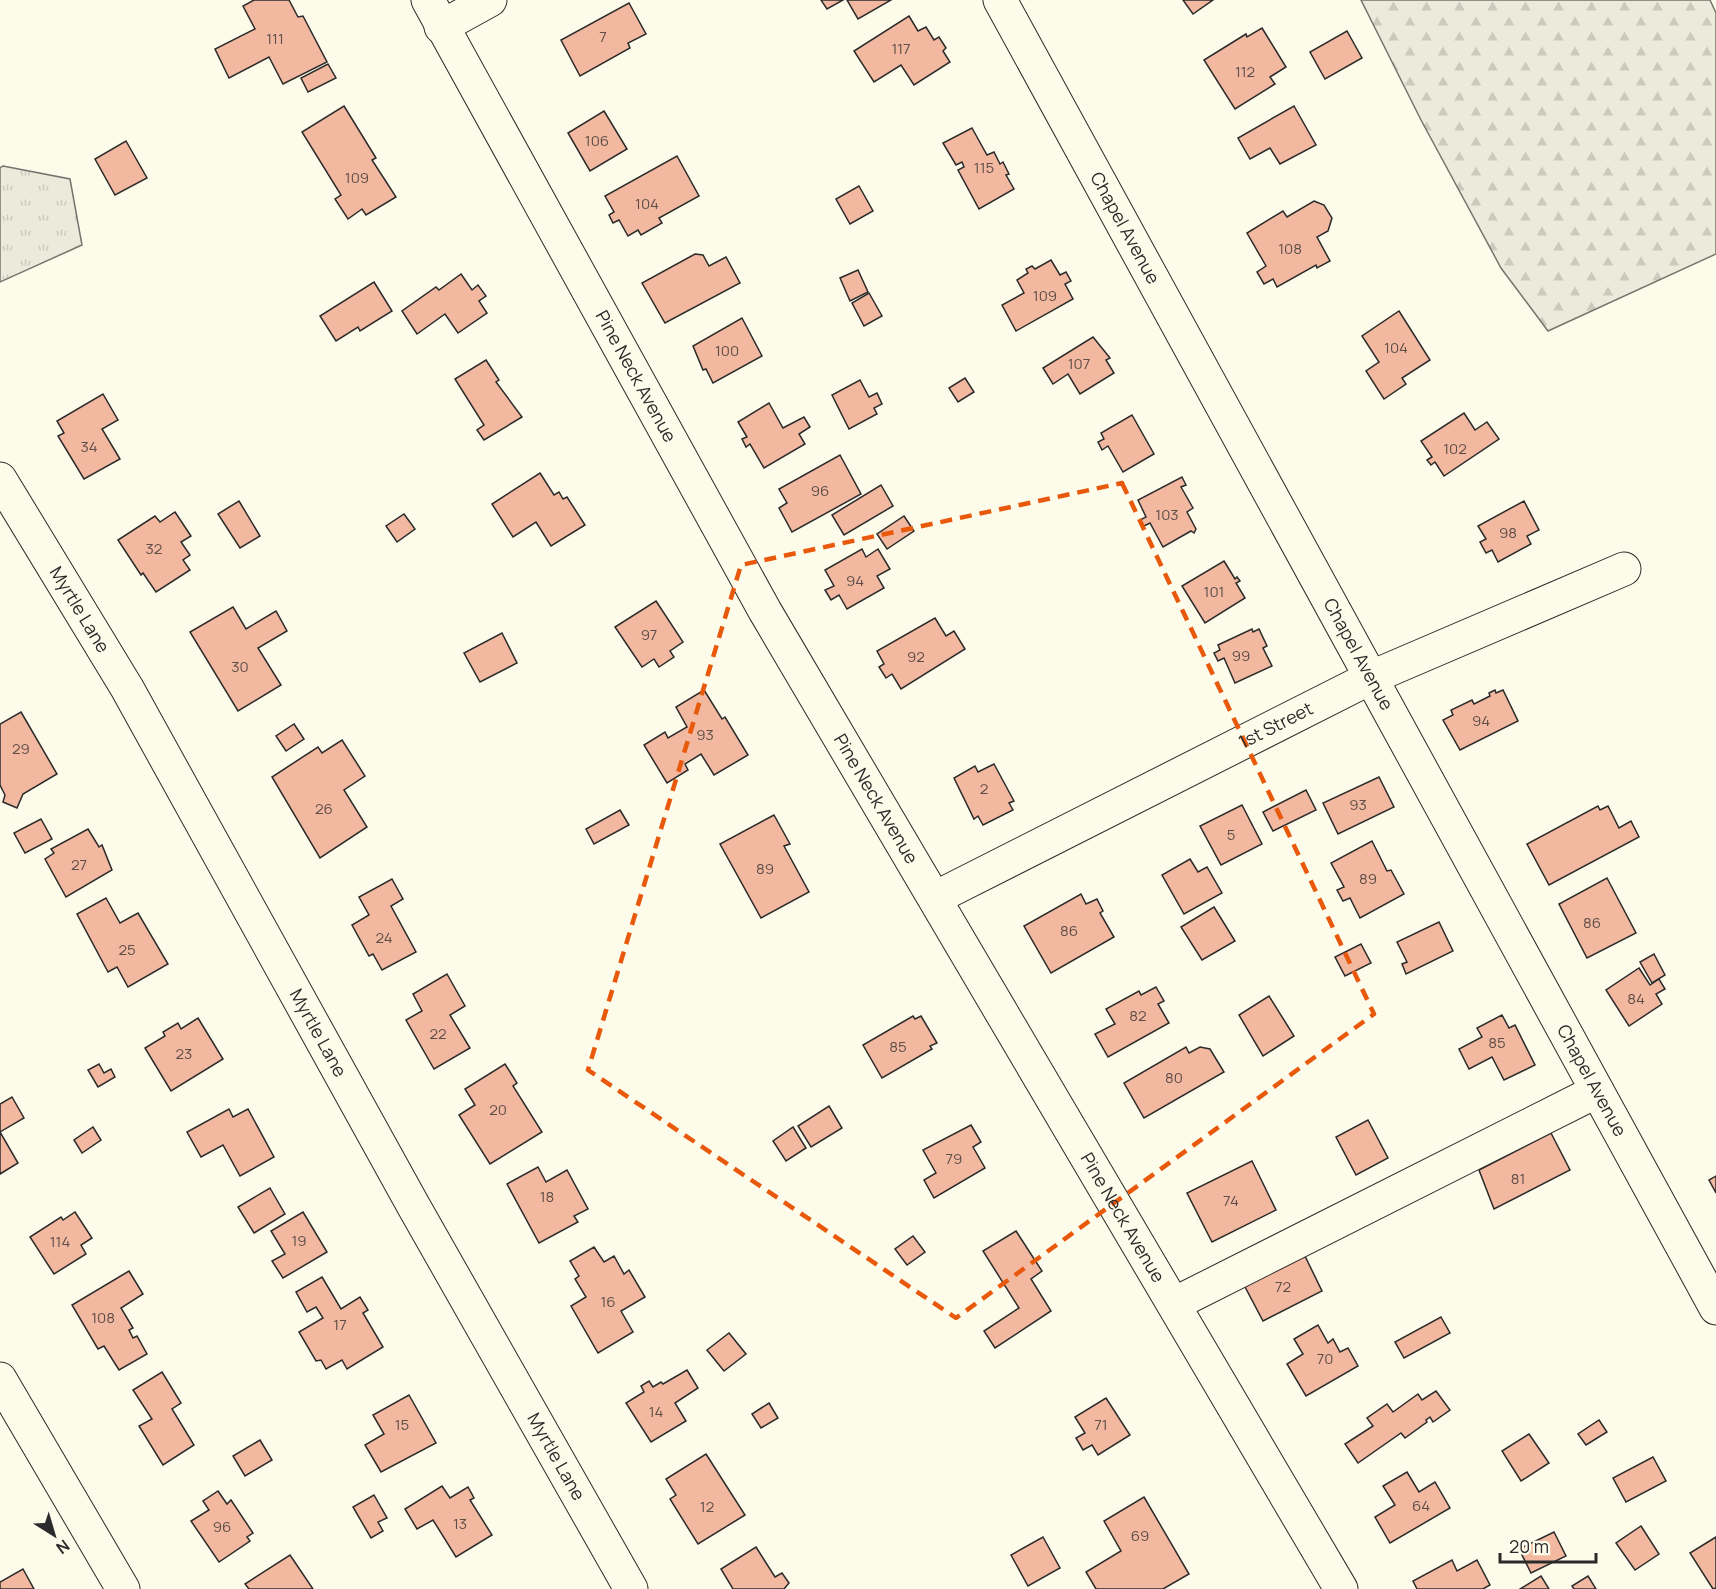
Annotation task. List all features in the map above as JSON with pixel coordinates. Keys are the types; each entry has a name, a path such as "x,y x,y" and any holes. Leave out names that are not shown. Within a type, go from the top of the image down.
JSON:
{"street":[{"path":"434,13 490,0"},
{"name":"Chapel Avenue","path":"1000,0 1716,1308"},
{"name":"Pine Neck Avenue","path":"434,13 765,612 1341,1589"},
{"name":"Myrtle Lane","path":"0,479 127,688 413,1205 631,1589"},
{"name":"1st Street","path":"935,898 1372,677 1624,569"},
{"path":"1174,1304 1597,1091"},
{"path":"0,1379 123,1589"}],"highlighted area":[{"path":"1122,483 1374,1014 956,1318 588,1070 741,565"}],"green space":[{"path":"1361,0 1710,0 1716,13 1716,254 1548,331 1501,268 1421,120"},
{"path":"3,166 70,179 82,245 0,282 0,168"}],"building":[{"path":"254,0 289,0 298,17 303,16 327,62 283,84 269,57 229,78 215,49 255,29 243,6"},
{"path":"821,0 843,0 827,9"},
{"path":"847,0 891,0 858,19"},
{"path":"1183,0 1213,0 1193,14"},
{"path":"629,3 646,34 628,43 630,48 580,76 561,40"},
{"path":"909,16 918,31 926,27 934,40 939,37 946,48 943,51 950,62 914,85 901,65 874,82 854,51"},
{"path":"1262,28 1286,67 1270,77 1275,84 1235,109 1204,60 1246,34 1247,37"},
{"path":"1347,31 1362,58 1325,79 1310,52"},
{"path":"328,64 336,78 308,92 301,78"},
{"path":"344,106 376,158 372,160 396,197 366,215 362,209 348,219 335,199 341,195 302,132"},
{"path":"1294,106 1316,145 1280,164 1270,148 1250,159 1238,138"},
{"path":"604,111 627,149 590,171 568,133"},
{"path":"972,128 987,155 994,152 1000,164 1003,162 1009,174 1006,175 1014,189 979,209 958,170 964,167 962,162 956,165 943,143"},
{"path":"126,141 147,178 115,195 95,159"},
{"path":"677,156 699,196 659,218 662,223 641,235 638,230 628,236 619,220 613,223 609,215 614,212 605,196"},
{"path":"859,186 873,211 850,224 836,199"},
{"path":"1314,201 1324,205 1332,218 1328,231 1317,237 1330,261 1317,268 1316,265 1277,287 1273,279 1264,284 1257,272 1266,266 1247,233 1283,211 1287,217"},
{"path":"695,254 703,255 709,266 726,257 740,283 665,323 642,283"},
{"path":"1051,260 1060,275 1066,272 1071,281 1065,284 1073,299 1016,331 1002,305 1024,293 1017,280 1028,273 1026,269 1032,266 1035,269"},
{"path":"858,270 868,292 850,301 840,278"},
{"path":"461,274 472,290 478,285 486,296 479,301 487,313 458,333 445,314 417,334 402,311 436,287 439,290"},
{"path":"374,282 392,311 360,331 358,327 336,341 320,316"},
{"path":"869,293 882,316 864,326 852,303"},
{"path":"1399,311 1430,360 1402,378 1406,384 1384,399 1366,371 1379,362 1362,336"},
{"path":"742,318 762,356 713,383 706,369 703,370 693,346"},
{"path":"1093,337 1110,358 1106,360 1114,373 1080,394 1068,374 1053,384 1043,368"},
{"path":"486,360 499,380 496,382 522,417 484,440 477,430 484,425 455,379"},
{"path":"965,378 974,392 958,402 949,388"},
{"path":"860,380 869,397 877,393 882,404 874,408 877,414 849,429 832,395"},
{"path":"103,394 118,420 102,429 120,459 84,479 58,436 64,433 57,421"},
{"path":"769,403 783,428 804,417 810,427 799,434 805,444 764,468 750,444 746,447 742,439 747,437 738,422"},
{"path":"1464,413 1475,430 1487,422 1499,439 1444,476 1435,462 1431,465 1427,460 1432,457 1421,441"},
{"path":"1132,415 1154,454 1123,472 1108,446 1102,450 1098,442 1104,439 1101,433"},
{"path":"840,455 861,494 792,532 779,508 787,503 779,489"},
{"path":"540,473 554,495 559,492 563,499 567,497 585,525 551,546 536,522 513,537 492,504"},
{"path":"1182,477 1186,485 1181,487 1193,508 1187,512 1196,529 1194,533 1191,531 1163,547 1150,523 1144,526 1140,520 1146,517 1138,500"},
{"path":"881,485 893,506 844,535 832,515"},
{"path":"239,501 260,536 240,548 218,514"},
{"path":"1524,501 1539,530 1527,536 1531,544 1498,562 1492,550 1486,553 1480,542 1486,539 1478,526"},
{"path":"175,512 191,536 181,542 190,555 183,560 190,570 156,592 143,573 141,575 118,540 155,516 160,522"},
{"path":"404,514 415,529 397,542 386,526"},
{"path":"904,516 914,531 887,549 877,534"},
{"path":"862,549 866,557 878,549 890,569 877,576 884,588 847,609 839,595 831,600 825,590 834,586 825,570"},
{"path":"1224,561 1235,579 1237,577 1240,581 1236,583 1245,598 1205,623 1182,586"},
{"path":"656,601 683,642 670,651 674,657 659,667 654,659 642,667 615,627"},
{"path":"233,607 246,629 276,611 287,631 258,648 281,685 238,711 190,632"},
{"path":"935,618 946,636 954,631 965,649 901,689 892,674 886,678 879,667 884,664 877,651"},
{"path":"1252,629 1253,632 1259,629 1267,646 1263,648 1272,666 1235,683 1224,658 1218,661 1214,653 1220,650 1218,645"},
{"path":"502,633 517,663 480,682 464,653"},
{"path":"704,690 722,719 725,717 748,755 714,775 701,754 685,764 688,770 667,783 644,745 665,732 668,738 687,727 676,707"},
{"path":"1495,690 1496,693 1503,690 1518,721 1460,750 1443,720 1453,715 1451,710 1472,700 1474,704 1490,696 1489,693"},
{"path":"21,712 57,774 23,794 17,808 3,802 5,795 0,785 0,724"},
{"path":"294,724 304,739 286,751 276,736"},
{"path":"342,740 365,776 344,790 367,827 320,858 272,777 318,747 322,753"},
{"path":"994,764 1014,801 1009,803 1013,810 983,825 978,816 974,819 954,778 975,766 978,772"},
{"path":"1379,777 1394,807 1338,834 1323,803"},
{"path":"1306,790 1316,810 1273,831 1263,812"},
{"path":"1242,805 1262,844 1221,865 1200,826"},
{"path":"1598,806 1600,810 1608,806 1619,828 1631,821 1639,837 1549,885 1527,844"},
{"path":"620,810 629,825 594,844 586,829"},
{"path":"774,815 790,844 784,846 809,892 761,918 720,844"},
{"path":"41,819 52,839 25,853 14,833"},
{"path":"88,829 99,847 102,845 112,870 66,897 45,859 54,853 51,849"},
{"path":"1372,841 1387,871 1391,870 1404,894 1360,918 1350,898 1343,901 1337,890 1344,887 1331,863"},
{"path":"1190,859 1198,872 1207,867 1222,893 1184,914 1162,875"},
{"path":"1607,878 1636,933 1587,958 1559,904"},
{"path":"392,879 403,899 391,906 416,952 382,970 373,954 369,956 352,925 369,915 359,897"},
{"path":"1081,894 1086,904 1097,899 1103,911 1100,913 1114,937 1051,973 1024,926"},
{"path":"106,898 120,923 138,913 168,964 128,987 117,967 108,972 77,914"},
{"path":"1214,907 1235,941 1202,960 1181,927"},
{"path":"1439,922 1453,951 1406,974 1402,964 1407,962 1397,942"},
{"path":"1361,944 1371,963 1345,976 1335,957"},
{"path":"1654,954 1665,975 1652,983 1640,962"},
{"path":"1639,968 1650,985 1659,979 1665,989 1656,994 1662,1004 1629,1026 1606,990"},
{"path":"447,974 465,1006 450,1015 470,1048 434,1069 406,1020 422,1011 413,994"},
{"path":"1156,987 1164,1001 1158,1004 1169,1023 1108,1057 1095,1034 1115,1024 1106,1009 1139,991 1141,995"},
{"path":"1269,996 1294,1036 1263,1056 1239,1015"},
{"path":"1502,1015 1509,1028 1515,1025 1535,1065 1504,1080 1492,1057 1469,1069 1459,1049 1482,1037 1477,1028"},
{"path":"913,1016 915,1019 921,1016 937,1043 930,1046 932,1049 882,1078 863,1045"},
{"path":"198,1018 223,1059 171,1091 145,1048 165,1036 163,1032 178,1023 181,1029"},
{"path":"1186,1047 1189,1053 1200,1047 1210,1049 1224,1072 1144,1118 1124,1083"},
{"path":"99,1064 104,1073 111,1069 115,1077 98,1087 88,1070"},
{"path":"505,1064 517,1083 513,1086 542,1132 490,1164 459,1115 475,1105 465,1089"},
{"path":"12,1097 24,1118 0,1132 0,1104"},
{"path":"829,1106 842,1128 811,1147 798,1126"},
{"path":"229,1109 233,1117 248,1109 274,1157 240,1176 223,1145 201,1157 187,1132"},
{"path":"1368,1120 1388,1158 1356,1175 1336,1137"},
{"path":"971,1125 981,1142 973,1147 985,1168 934,1198 924,1180 936,1173 923,1150"},
{"path":"93,1127 101,1140 82,1153 74,1140"},
{"path":"793,1127 806,1148 786,1161 773,1141"},
{"path":"0,1132 18,1163 0,1174"},
{"path":"1551,1133 1570,1170 1494,1209 1479,1170"},
{"path":"1252,1161 1276,1210 1212,1242 1187,1193"},
{"path":"538,1167 546,1182 567,1170 588,1209 574,1216 578,1222 539,1243 507,1184"},
{"path":"1716,1176 1716,1193 1709,1180"},
{"path":"270,1188 285,1214 254,1233 238,1207"},
{"path":"75,1212 92,1238 81,1245 86,1254 54,1274 30,1237 61,1217 63,1220"},
{"path":"303,1212 327,1252 283,1278 272,1261 285,1254 271,1231"},
{"path":"1016,1231 1042,1271 1031,1279 1051,1311 995,1348 984,1331 1019,1308 983,1251"},
{"path":"913,1236 925,1252 907,1265 895,1249"},
{"path":"594,1247 604,1262 614,1256 624,1274 629,1270 645,1297 621,1311 633,1332 598,1353 571,1306 586,1297 575,1279 579,1276 570,1261"},
{"path":"1303,1252 1322,1291 1263,1321 1243,1283"},
{"path":"129,1271 143,1294 121,1308 133,1328 129,1330 133,1338 137,1336 147,1354 119,1370 104,1346 98,1349 72,1305"},
{"path":"322,1277 341,1309 360,1297 368,1310 363,1313 383,1347 347,1369 342,1360 326,1369 321,1360 316,1361 299,1332 323,1318 316,1307 307,1312 296,1292"},
{"path":"1441,1317 1450,1333 1404,1358 1395,1342"},
{"path":"1318,1325 1328,1343 1333,1339 1340,1352 1348,1348 1358,1366 1306,1396 1287,1364 1303,1354 1294,1339"},
{"path":"729,1333 746,1354 724,1371 707,1350"},
{"path":"687,1370 698,1388 675,1403 686,1421 651,1442 626,1403 644,1392 641,1386 649,1381 653,1387"},
{"path":"162,1372 181,1403 172,1409 194,1445 163,1465 139,1426 152,1419 133,1390"},
{"path":"1436,1391 1450,1410 1433,1422 1430,1417 1426,1420 1427,1422 1405,1438 1401,1433 1358,1463 1345,1444 1373,1426 1367,1418 1387,1404 1393,1412 1418,1394 1422,1400"},
{"path":"409,1395 436,1443 381,1472 365,1445 384,1434 373,1415"},
{"path":"1106,1398 1130,1435 1098,1455 1092,1445 1083,1450 1076,1438 1085,1433 1075,1417"},
{"path":"769,1403 778,1418 761,1428 752,1414"},
{"path":"1599,1420 1607,1432 1586,1445 1578,1434"},
{"path":"1529,1434 1549,1463 1521,1481 1502,1451"},
{"path":"260,1440 272,1460 245,1476 233,1456"},
{"path":"706,1454 745,1515 698,1544 670,1499 676,1495 666,1479"},
{"path":"1653,1457 1666,1481 1626,1502 1613,1478"},
{"path":"1407,1472 1419,1492 1435,1482 1450,1508 1390,1543 1375,1517 1395,1505 1383,1486"},
{"path":"442,1486 450,1498 468,1487 474,1498 470,1500 492,1535 456,1557 433,1520 417,1529 405,1509"},
{"path":"218,1491 227,1504 231,1500 253,1533 247,1537 250,1541 219,1562 191,1521 209,1510 203,1501"},
{"path":"374,1495 387,1518 378,1522 383,1531 371,1538 353,1507"},
{"path":"1144,1497 1189,1574 1163,1589 1096,1589 1086,1572 1121,1551 1104,1521"},
{"path":"1641,1526 1659,1554 1635,1570 1616,1543"},
{"path":"1554,1532 1566,1556 1531,1573 1519,1549"},
{"path":"1043,1537 1060,1568 1028,1586 1011,1555"},
{"path":"1716,1537 1716,1588 1713,1589 1690,1553"},
{"path":"756,1547 775,1577 782,1573 789,1583 784,1589 733,1589 721,1569"},
{"path":"290,1555 313,1589 249,1589 245,1584"},
{"path":"1452,1560 1457,1571 1477,1560 1490,1585 1483,1589 1417,1589 1413,1581"},
{"path":"23,1569 34,1589 0,1589 0,1582"},
{"path":"1541,1576 1549,1589 1520,1589"},
{"path":"1588,1576 1596,1589 1574,1589 1572,1586"}]}
